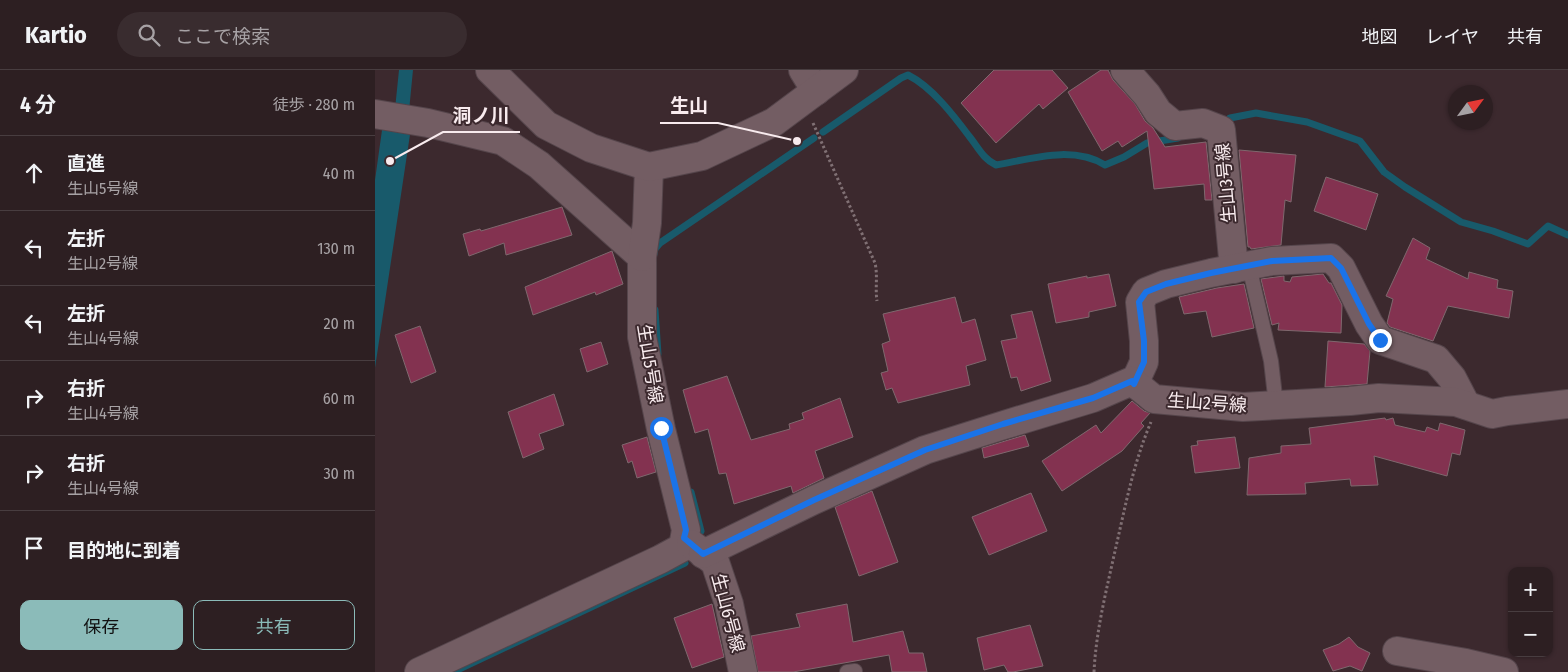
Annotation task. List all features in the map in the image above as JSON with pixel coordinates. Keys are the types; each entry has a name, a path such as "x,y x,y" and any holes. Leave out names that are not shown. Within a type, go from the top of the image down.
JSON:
{"street":[{"path":"490,70 545,125 591,148 649,167 702,156 774,122 807,87 844,70"},
{"name":"生山3号線","path":"1125,70 1159,112 1175,126 1203,124 1221,130 1241,267"},
{"path":"375,114 428,123 503,141 539,165 642,257"},
{"name":"生山5号線","path":"649,167 647,223 642,257 643,337 661,428 686,530 694,546"},
{"path":"419,672 683,547 694,546 814,500 925,450 1003,424 1093,398 1132,381 1134,384 1144,362 1144,341 1139,302 1146,292 1166,284 1272,261 1331,258 1341,268 1369,324 1380,340 1436,359 1452,378 1466,405"},
{"name":"生山2号線","path":"1134,384 1154,399 1243,407 1379,398 1456,402 1492,414 1507,410 1568,404"},
{"name":"生山6号線","path":"694,546 715,562 726,595 743,672"},
{"path":"1397,651 1505,672"}],"lane":[{"path":"1241,267 1271,361 1276,405"}],"path":[{"path":"807,87 817,131 875,263 878,275 875,290 877,301"},
{"path":"1094,672 1095,644 1125,505 1141,446 1161,399"}],"water":[{"path":"399,70 413,70 409,111 411,128 375,368 375,180 383,123 395,109"}],"building":[{"path":"994,70 1052,70 1068,88 1043,109 1039,104 996,143 961,103"},
{"path":"1101,70 1108,70 1113,80 1135,104 1145,121 1153,128 1165,147 1206,142 1212,200 1205,200 1204,184 1154,189 1147,131 1122,147 1118,141 1102,151 1068,92"},
{"path":"1239,150 1296,155 1291,202 1285,200 1281,245 1251,249 1248,247"},
{"path":"1326,177 1378,194 1366,230 1314,211"},
{"path":"562,207 572,235 506,255 504,243 469,256 463,234 480,229 481,231"},
{"path":"1413,238 1430,248 1426,259 1468,279 1469,272 1498,280 1497,288 1513,291 1509,318 1448,306 1433,341 1390,327 1387,323 1393,299 1386,296"},
{"path":"612,251 623,284 596,295 595,292 533,315 525,287"},
{"path":"1109,274 1116,306 1089,312 1089,317 1056,323 1048,284 1087,276 1087,278"},
{"path":"1323,274 1331,283 1342,305 1341,333 1278,330 1279,323 1272,325 1261,279 1284,276 1284,281 1290,282 1292,277"},
{"path":"1244,284 1254,328 1212,337 1206,311 1184,314 1179,297"},
{"path":"955,297 962,323 975,319 986,360 966,366 970,385 898,403 892,388 886,390 881,373 888,371 882,344 890,341 883,314"},
{"path":"1032,311 1051,381 1021,391 1017,377 1011,378 1001,341 1017,338 1011,315"},
{"path":"420,326 436,372 411,383 395,335"},
{"path":"1328,341 1364,344 1370,351 1367,384 1325,387"},
{"path":"601,342 608,364 587,372 580,349"},
{"path":"727,376 751,440 790,429 789,424 804,419 802,413 840,398 853,437 815,451 824,478 793,493 791,486 734,504 726,473 719,474 708,429 695,433 683,390"},
{"path":"554,394 564,425 539,434 544,449 523,458 508,412"},
{"path":"1132,401 1144,411 1150,413 1141,423 1144,426 1122,451 1062,491 1042,461 1096,425 1101,433"},
{"path":"1385,418 1386,420 1393,418 1395,425 1425,432 1427,427 1438,431 1440,423 1465,430 1460,455 1452,453 1447,476 1374,456 1378,485 1351,486 1350,479 1305,483 1306,494 1247,495 1249,458 1281,453 1281,446 1311,444 1309,428"},
{"path":"1025,435 1029,446 984,458 982,448"},
{"path":"647,437 656,472 637,478 632,461 628,463 622,445"},
{"path":"1235,437 1240,468 1195,473 1191,446 1198,445 1197,441"},
{"path":"872,491 898,562 859,576 835,507"},
{"path":"1031,493 1047,531 989,555 972,517"},
{"path":"712,604 724,657 692,668 674,618"},
{"path":"847,604 853,642 903,631 909,653 923,653 927,672 892,672 889,655 793,672 758,672 751,636 800,627 796,614"},
{"path":"1030,625 1043,666 1013,672 1008,672 1004,665 984,670 977,638"},
{"path":"1349,637 1358,647 1370,653 1362,671 1350,666 1333,671 1323,650 1339,644"}],"waterway":[{"path":"823,132 908,75 926,87 942,102 984,156 996,165 1051,155 1079,156 1105,165 1124,157 1147,143 1178,138"},
{"path":"1230,118 1256,113 1307,122 1360,141 1384,172 1461,222 1528,244 1548,226 1568,235"},
{"path":"654,254 655,249 660,243 814,138"},
{"path":"655,310 658,354"},
{"path":"691,492 701,531"},
{"path":"453,672 685,563"}],"place":[{"name":"生山","path":"797,141"},
{"name":"洞ノ川","path":"390,161"}],"route":[{"path":"661,428 686,530 684,538 703,554 814,500 925,450 1003,424 1093,398 1132,381 1134,384 1144,362 1144,341 1139,302 1146,292 1166,284 1272,261 1331,258 1341,268 1369,324 1380,340"}]}
